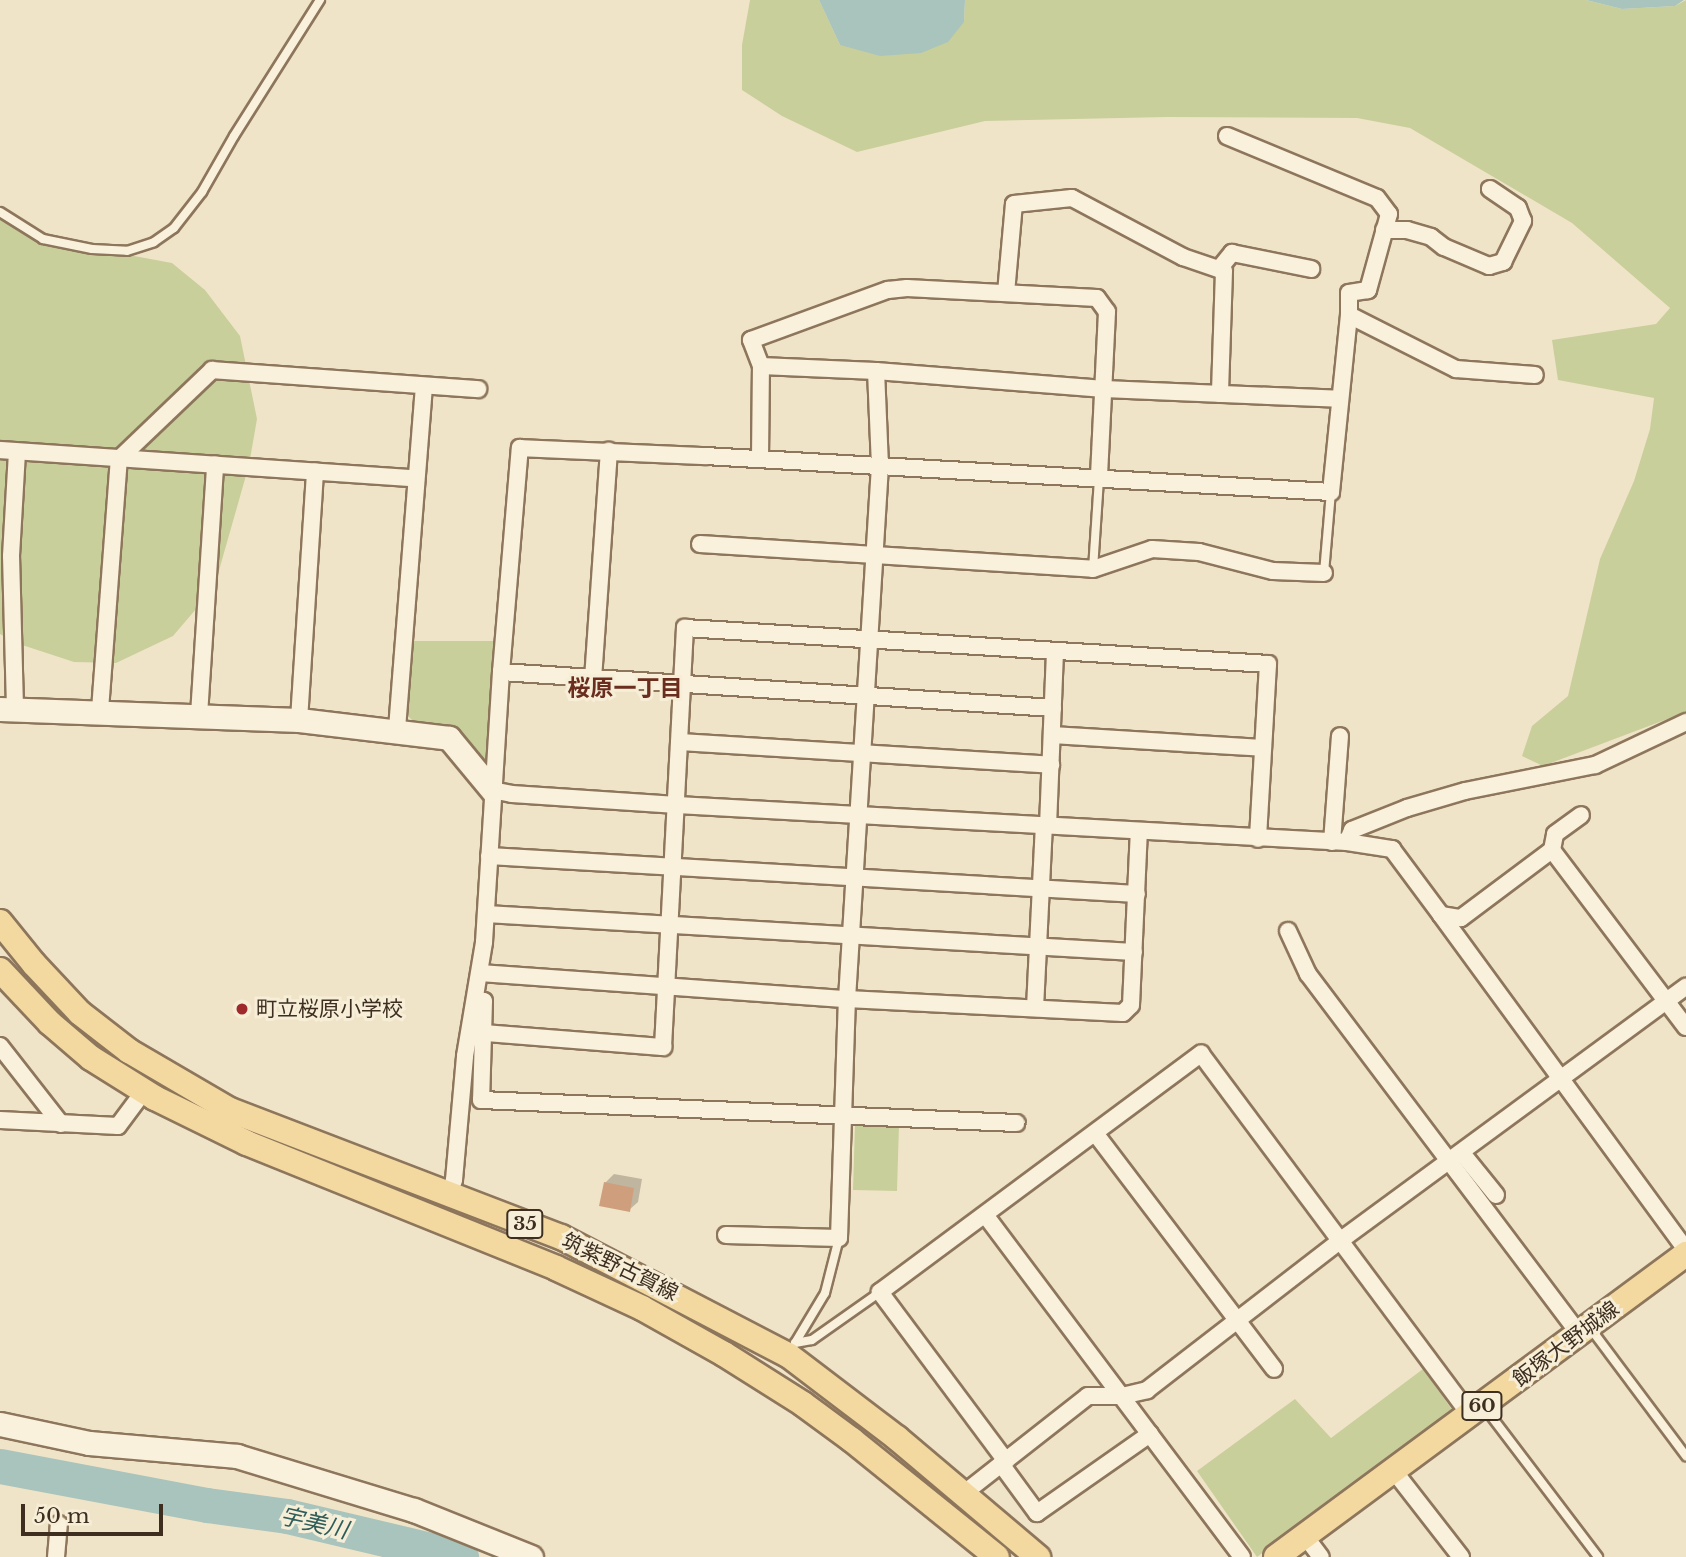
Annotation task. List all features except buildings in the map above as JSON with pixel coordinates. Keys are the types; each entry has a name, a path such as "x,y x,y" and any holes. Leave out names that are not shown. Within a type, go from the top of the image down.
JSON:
{"main road":[{"name":"筑紫野古賀線","path":"0,922 34,964 80,1013 129,1051 230,1110 561,1237 792,1349 1038,1557"},
{"name":"筑紫野古賀線","path":"0,970 50,1023 91,1058 144,1091 247,1143 556,1268 642,1308 803,1404 997,1557"},
{"name":"飯塚大野城線","path":"1276,1557 1585,1331 1686,1252"}],"street":[{"path":"449,1196 454,1180 465,1056 480,973 486,914 492,790 520,448 1331,492 1349,293 1368,290 1389,214 1377,198 1227,136"},
{"path":"1384,230 1407,230 1431,237 1444,247 1489,266 1503,262 1523,221 1518,208 1490,190"},
{"path":"1006,293 1014,204 1072,198 1183,257 1224,271 1220,394"},
{"path":"1219,269 1232,253 1311,269"},
{"path":"760,459 761,366 751,340 888,290 907,288 1097,298 1107,312 1099,478"},
{"path":"1349,315 1456,369 1535,376"},
{"path":"761,366 876,371 1104,389 1339,399"},
{"path":"100,710 119,459 212,370 478,389"},
{"path":"726,1235 839,1238 847,999 880,466 876,371"},
{"path":"397,729 424,386"},
{"path":"0,450 416,478"},
{"path":"18,452 6,556 7,708 299,720 397,729 449,738 492,790 512,794 858,817 1340,842 1392,849 1686,1252"},
{"path":"593,678 609,452"},
{"path":"199,715 215,465"},
{"path":"299,720 315,472"},
{"path":"700,544 1093,569 1152,548 1199,552 1273,571 1324,573"},
{"path":"485,1034 663,1047 685,628 1268,664 1258,839"},
{"path":"1035,1008 1040,889 1051,765 1055,651"},
{"path":"501,672 1053,708"},
{"path":"1340,842 1352,830 1407,808 1456,794 1595,765 1686,722"},
{"path":"1052,736 1263,748"},
{"path":"1340,736 1340,842"},
{"path":"680,742 1051,765"},
{"path":"1441,915 1461,918 1552,850 1555,834 1581,815"},
{"path":"480,973 847,999 1123,1013 1131,1005 1139,832"},
{"path":"1552,850 1686,1027"},
{"path":"489,856 1137,894"},
{"path":"486,914 1134,952"},
{"path":"1288,931 1308,974 1457,1157 1585,1331"},
{"path":"963,1494 1088,1396 1122,1396 1147,1390 1341,1240 1686,986"},
{"path":"475,999 484,1001 485,1034 480,1063 481,1100 1017,1123"},
{"path":"0,1046 61,1124"},
{"path":"1150,1434 1037,1513 1004,1462 880,1292 986,1216 1200,1054 1341,1240 1476,1410"},
{"path":"0,1120 118,1126 144,1091"},
{"path":"1095,1133 1274,1369"},
{"path":"1457,1157 1496,1195"},
{"path":"986,1216 1242,1557"},
{"path":"0,1424 89,1443 237,1457 414,1510 531,1557"},
{"path":"1394,1471 1461,1557"},
{"path":"56,1557 59,1524"},
{"path":"1305,1536 1321,1557"}],"lane":[{"path":"0,212 43,239 92,249 127,251 154,242 174,228 202,192 233,136 320,0"},
{"path":"1093,569 1099,478"},
{"path":"1324,573 1331,492"},
{"path":"792,1349 825,1293 839,1238"},
{"path":"792,1349 812,1340 880,1292"},
{"path":"1585,1331 1686,1456"},
{"path":"1476,1410 1598,1557"}],"green space":[{"path":"750,0 819,0 840,45 964,22 965,0 1586,0 1622,9 1675,6 1686,0 1686,712 1543,766 1522,756 1532,726 1568,696 1600,559 1634,481 1650,429 1654,398 1558,380 1552,340 1656,324 1670,308 1572,223 1410,128 1357,118 1167,117 985,121 857,152 782,116 742,90 742,45"},
{"path":"0,219 107,251 172,263 205,290 240,336 257,419 249,465 214,588 173,636 116,663 74,662 16,643 0,634"},
{"path":"414,641 496,641 488,763 480,763 449,728 414,722 406,714"},
{"path":"855,1124 899,1125 897,1191 853,1190"},
{"path":"1423,1369 1453,1411 1257,1557 1197,1471 1295,1399 1331,1438"}],"water":[{"path":"819,0 965,0 964,22 948,42 921,53 880,56 840,45"},
{"path":"1586,0 1684,0 1675,6 1622,9"}],"waterway":[{"name":"宇美川","path":"0,1466 207,1505 287,1516 461,1557"}],"place":[{"name":"町立桜原小学校","path":"242,1009"}],"district":[{"name":"桜原一丁目","path":"625,688"}]}
